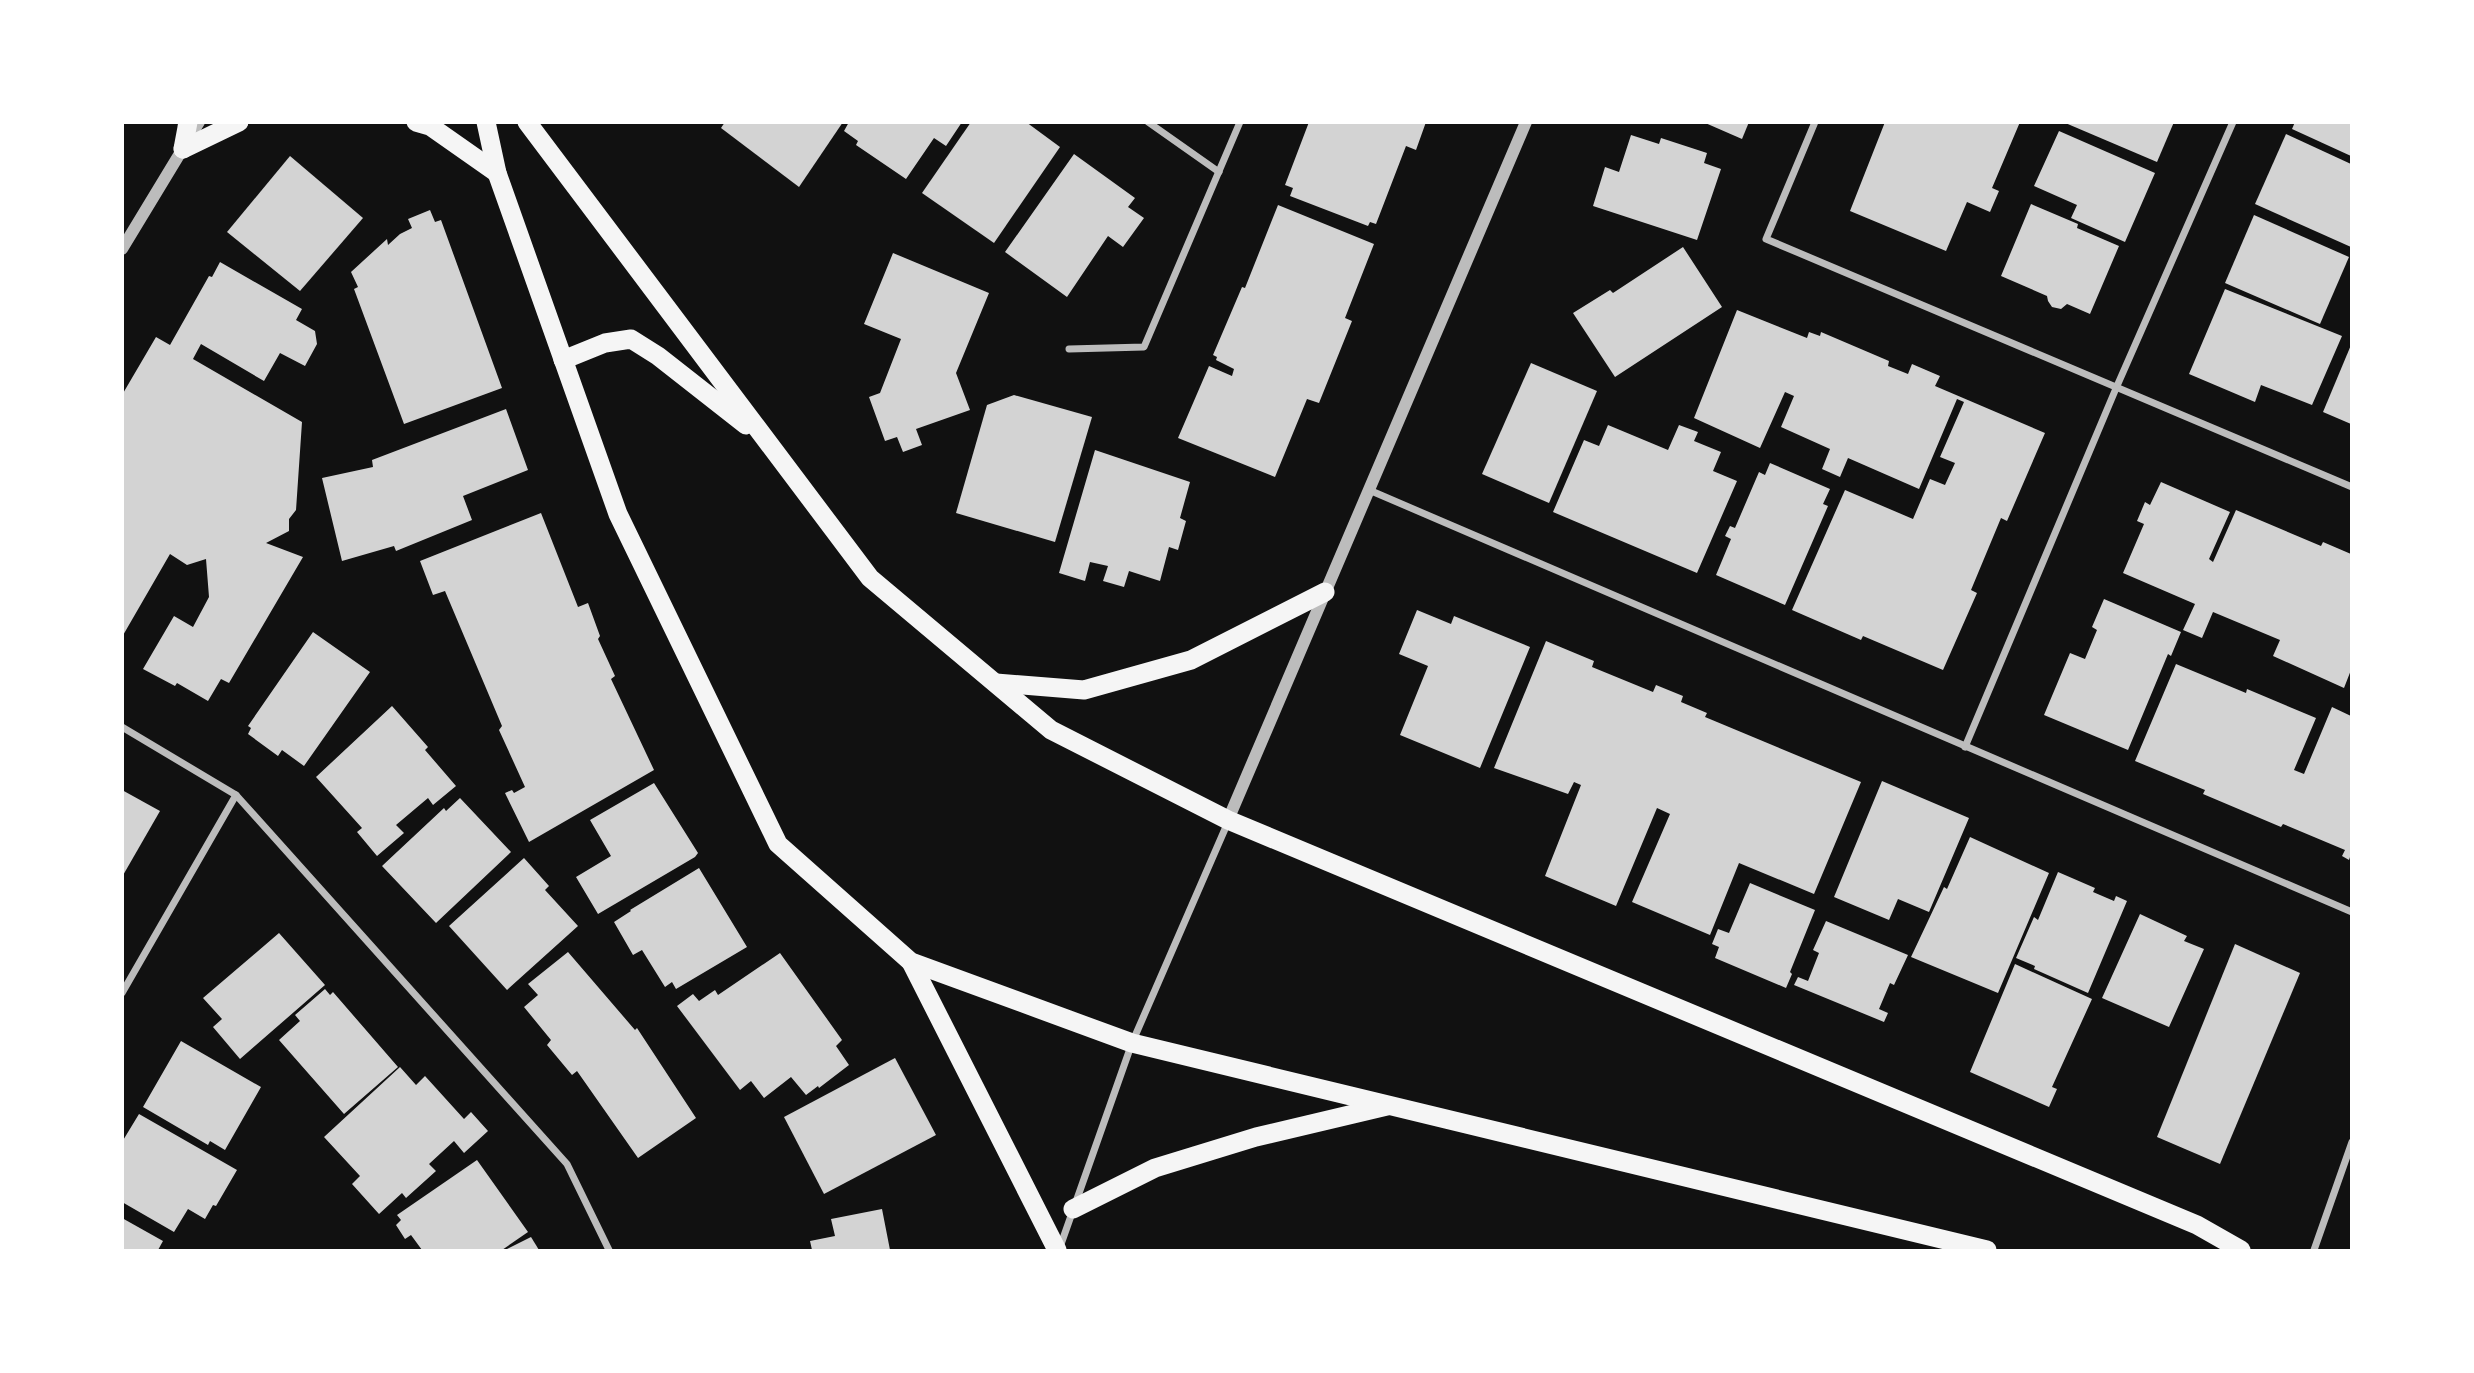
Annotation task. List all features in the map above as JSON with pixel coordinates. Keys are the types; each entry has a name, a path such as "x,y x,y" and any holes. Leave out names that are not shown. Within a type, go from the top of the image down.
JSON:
{"highway":[{"path":"183,149 188,122"},
{"path":"183,149 239,122"},
{"path":"416,122 430,125 497,173"},
{"path":"486,122 497,173 618,514 778,844 911,962 1132,1043 1987,1251"},
{"path":"527,122 870,578 1051,730 1228,820 2197,1225 2241,1251"},
{"path":"564,360 605,343 631,338 766,441"},
{"path":"996,683 1084,690 1191,660 1325,592"},
{"path":"911,962 1058,1251"},
{"path":"1073,1209 1155,1168 1256,1137 1389,1105"}],"street":[{"path":"122,249 200,122"},
{"path":"1148,122 1219,172"},
{"path":"1069,349 1144,347 1240,122"},
{"path":"1058,1251 1132,1043 1526,122"},
{"path":"1815,122 1766,239 2351,487"},
{"path":"1965,747 2232,122"},
{"path":"1368,490 2351,912"},
{"path":"122,727 236,794 567,1164 609,1251"},
{"path":"122,993 236,794"},
{"path":"2315,1251 2351,1142"}],"building":[{"path":"725,122 843,122 799,187 721,128"},
{"path":"849,122 962,122 946,146 934,138 906,179 856,145 858,141 844,131"},
{"path":"971,122 1026,122 1060,147 994,243 922,193"},
{"path":"1309,122 1426,122 1416,150 1406,146 1376,224 1370,222 1368,226 1290,196 1293,188 1285,185"},
{"path":"1703,122 1749,122 1742,139"},
{"path":"1885,122 2020,122 1992,188 1999,191 1990,212 1967,202 1946,251 1850,211"},
{"path":"2063,122 2174,122 2157,162"},
{"path":"2295,122 2351,122 2351,156 2292,129"},
{"path":"2059,131 2155,173 2125,242 2071,218 2077,205 2034,186"},
{"path":"2286,134 2351,164 2351,247 2255,204"},
{"path":"1631,135 1659,144 1661,138 1707,153 1704,163 1721,169 1697,240 1593,206 1605,167 1619,172"},
{"path":"1074,154 1135,198 1128,207 1144,218 1123,247 1108,236 1067,297 1005,252"},
{"path":"290,156 363,218 300,291 227,232"},
{"path":"2031,204 2078,224 2077,228 2119,246 2090,314 2067,304 2061,309 2052,307 2047,296 2001,276"},
{"path":"1278,205 1374,244 1345,318 1352,321 1319,403 1307,399 1275,477 1178,438 1209,366 1232,376 1234,369 1216,360 1217,357 1213,355 1242,287 1245,288"},
{"path":"430,210 435,222 441,220 502,388 404,424 354,289 358,287 351,272 387,239 388,245 412,228 408,219"},
{"path":"2254,215 2349,257 2320,324 2225,283"},
{"path":"1683,247 1722,307 1615,377 1573,313 1610,290 1613,293"},
{"path":"893,253 989,293 956,373 970,410 916,429 922,445 903,452 897,437 885,441 869,397 880,393 901,339 864,324"},
{"path":"220,262 302,309 296,320 315,331 317,344 305,366 280,353 264,381 201,344 193,359 302,422 296,510 289,519 289,531 266,543 303,557 229,683 221,679 208,701 177,683 175,686 143,669 174,616 193,627 209,597 206,559 187,565 170,554 122,637 122,395 156,337 170,345 209,276 212,277"},
{"path":"2225,289 2342,336 2312,405 2261,385 2255,402 2189,374"},
{"path":"1737,310 1807,338 1809,332 1820,336 1821,332 1889,361 1888,366 1908,374 1912,364 1940,376 1935,386 2045,433 2007,521 2001,518 1971,590 1977,593 1943,670 1863,636 1861,640 1792,610 1845,490 1913,519 1930,479 1945,485 1955,463 1940,457 1964,402 1957,399 1919,489 1848,458 1840,477 1822,469 1830,449 1781,427 1794,396 1785,392 1760,448 1694,418"},
{"path":"2351,345 2351,424 2323,412"},
{"path":"1531,363 1597,391 1549,503 1482,474"},
{"path":"1014,395 1092,417 1055,542 956,513 987,405"},
{"path":"506,409 528,470 463,496 472,520 396,551 394,546 342,561 322,478 373,467 372,460"},
{"path":"1608,425 1668,450 1679,425 1698,432 1694,441 1721,452 1713,471 1737,481 1697,573 1553,512 1584,440 1599,446"},
{"path":"1095,450 1190,482 1180,518 1186,521 1178,550 1169,547 1160,581 1129,571 1124,587 1103,581 1108,566 1090,562 1085,581 1059,573"},
{"path":"1770,463 1830,489 1823,504 1828,506 1785,605 1716,575 1731,539 1725,536 1730,526 1735,528 1759,472 1765,475"},
{"path":"2161,482 2230,512 2209,559 2213,562 2236,510 2321,546 2323,542 2351,554 2351,670 2344,688 2273,656 2280,640 2213,612 2202,638 2183,630 2195,604 2123,573 2144,524 2137,521 2145,502 2150,505"},
{"path":"541,513 578,607 588,603 600,636 598,639 615,676 611,679 654,770 529,842 505,793 512,790 514,793 525,787 499,730 502,726 445,591 433,595 420,561"},
{"path":"2104,599 2181,632 2171,656 2168,654 2128,750 2044,715 2070,653 2085,659 2097,630 2092,627"},
{"path":"1417,610 1451,624 1454,616 1530,647 1480,768 1400,735 1428,666 1399,654"},
{"path":"313,632 370,672 304,766 282,750 278,756 248,734 251,728 248,726"},
{"path":"1546,641 1594,661 1592,667 1653,692 1656,685 1683,696 1681,702 1707,713 1705,717 1861,782 1814,894 1739,863 1710,935 1632,902 1670,814 1657,808 1616,906 1545,876 1581,785 1574,782 1568,794 1494,768"},
{"path":"2176,664 2246,693 2247,689 2316,718 2294,770 2304,774 2332,707 2351,716 2349,860 2342,856 2345,850 2203,794 2205,790 2135,761"},
{"path":"392,706 428,747 425,750 456,786 433,805 428,798 396,825 404,833 377,856 357,832 362,828 316,777"},
{"path":"1882,781 1969,818 1929,912 1898,899 1889,920 1834,897"},
{"path":"654,783 698,853 598,914 576,877 611,856 590,820"},
{"path":"122,790 160,811 122,877"},
{"path":"460,798 511,852 436,923 382,866 444,808 446,811"},
{"path":"1970,837 2049,873 1998,993 1911,957 1944,887 1947,889"},
{"path":"524,858 549,886 545,890 578,926 507,990 449,926"},
{"path":"699,868 747,947 676,989 672,982 665,987 642,950 633,955 614,922"},
{"path":"2058,872 2095,888 2093,892 2114,901 2116,896 2127,901 2088,993 2016,958 2034,917 2038,920"},
{"path":"1750,883 1815,910 1786,988 1715,958 1719,947 1712,944 1718,929 1729,933"},
{"path":"2140,914 2187,936 2184,941 2204,949 2169,1027 2102,998"},
{"path":"1826,921 1908,955 1894,985 1890,983 1879,1009 1888,1013 1884,1022 1794,985 1798,977 1808,981 1819,953 1813,950"},
{"path":"279,933 325,985 240,1059 213,1027 222,1019 203,998"},
{"path":"2235,944 2300,973 2220,1164 2157,1137"},
{"path":"568,952 635,1030 637,1028 696,1118 638,1158 577,1071 572,1075 547,1045 551,1040 524,1007 538,995 528,984"},
{"path":"780,953 842,1040 836,1046 849,1065 806,1095 791,1077 764,1098 751,1081 740,1090 677,1006 693,994 699,1001 715,990 718,995"},
{"path":"2015,964 2092,999 2052,1087 2057,1089 2049,1107 1970,1072"},
{"path":"325,989 330,995 333,992 398,1067 344,1114 279,1040 300,1021 295,1015"},
{"path":"181,1041 261,1087 225,1150 210,1141 208,1145 143,1107"},
{"path":"895,1058 936,1135 824,1194 784,1117"},
{"path":"400,1067 416,1085 425,1076 464,1119 471,1112 488,1131 464,1153 454,1141 429,1164 436,1171 406,1198 402,1193 379,1214 352,1184 360,1176 324,1137"},
{"path":"139,1114 237,1170 216,1206 213,1205 205,1219 188,1209 174,1232 122,1202 122,1142"},
{"path":"477,1160 528,1232 502,1250 422,1250 411,1235 405,1239 396,1225 401,1220 397,1215"},
{"path":"882,1209 890,1250 812,1250 810,1241 835,1236 831,1219"},
{"path":"122,1218 163,1241 158,1250 122,1250"},
{"path":"531,1237 539,1250 505,1250"}]}
